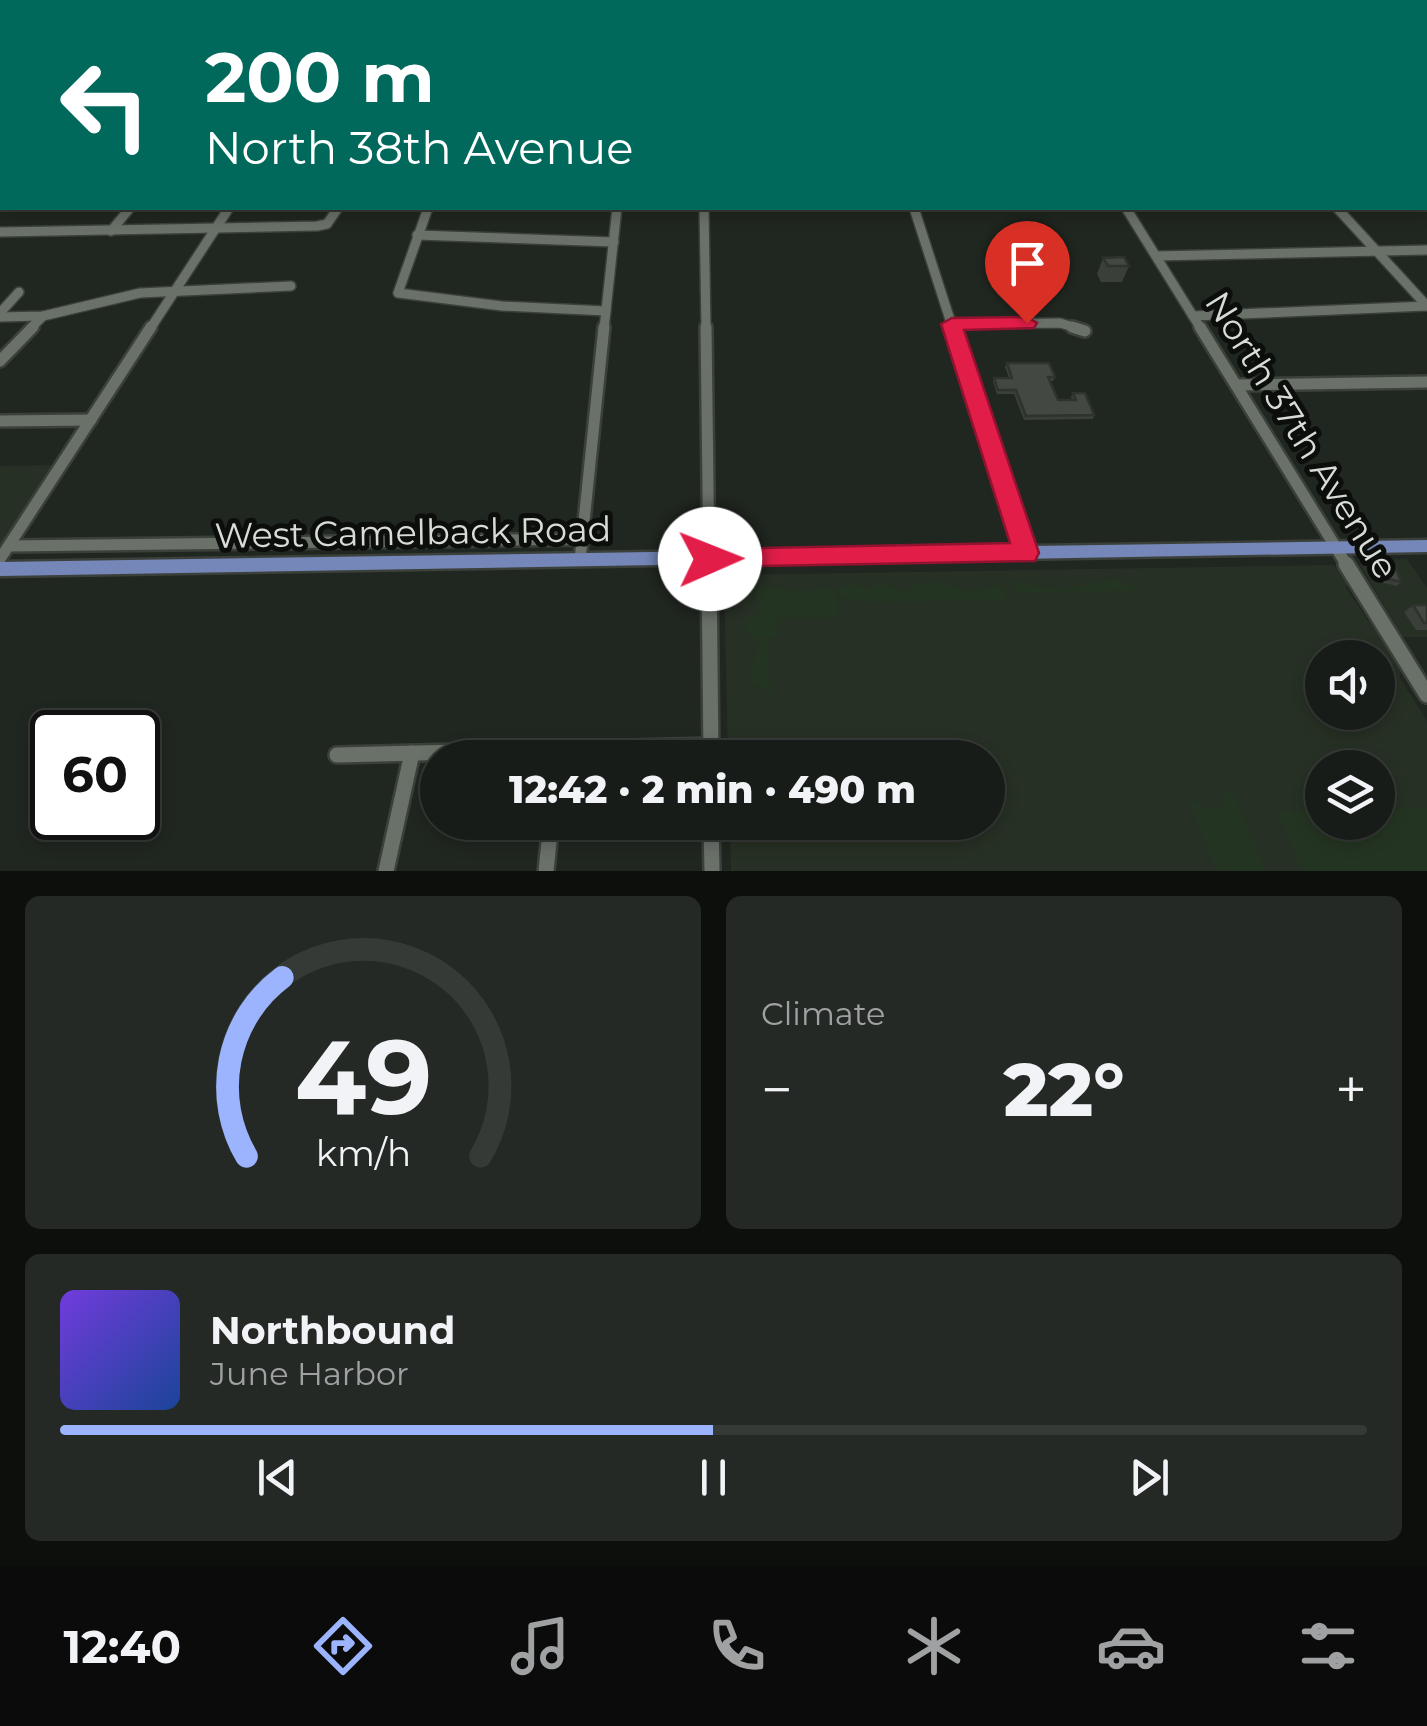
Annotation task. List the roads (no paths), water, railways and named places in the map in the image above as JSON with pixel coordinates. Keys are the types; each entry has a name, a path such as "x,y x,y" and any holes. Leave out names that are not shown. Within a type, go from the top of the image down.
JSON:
{"main road":[{"name":"West Camelback Road","path":"0,568 1427,546"}],"street":[{"path":"112,231 128,210"},
{"path":"0,560 229,210"},
{"path":"0,232 215,230 327,224 337,210"},
{"path":"427,210 398,292 436,295 488,308 606,311"},
{"path":"580,560 617,210"},
{"path":"704,210 711,740"},
{"path":"915,210 1026,553"},
{"name":"North 37th Avenue","path":"1127,210 1427,695"},
{"path":"1339,210 1427,306"},
{"path":"417,235 614,242"},
{"path":"1156,256 1427,250"},
{"path":"0,315 43,316 131,291 291,286"},
{"path":"0,315 19,292"},
{"path":"1194,316 1427,306"},
{"path":"0,361 43,316"},
{"path":"952,324 1060,323 1086,331"},
{"path":"1236,386 1427,382"},
{"path":"0,421 91,420"},
{"name":"West Camelback Road","path":"9,546 582,540"},
{"path":"230,565 238,544"},
{"path":"386,871 412,753"},
{"path":"338,755 420,753"},
{"path":"546,871 549,840"},
{"path":"712,840 712,871"}]}
